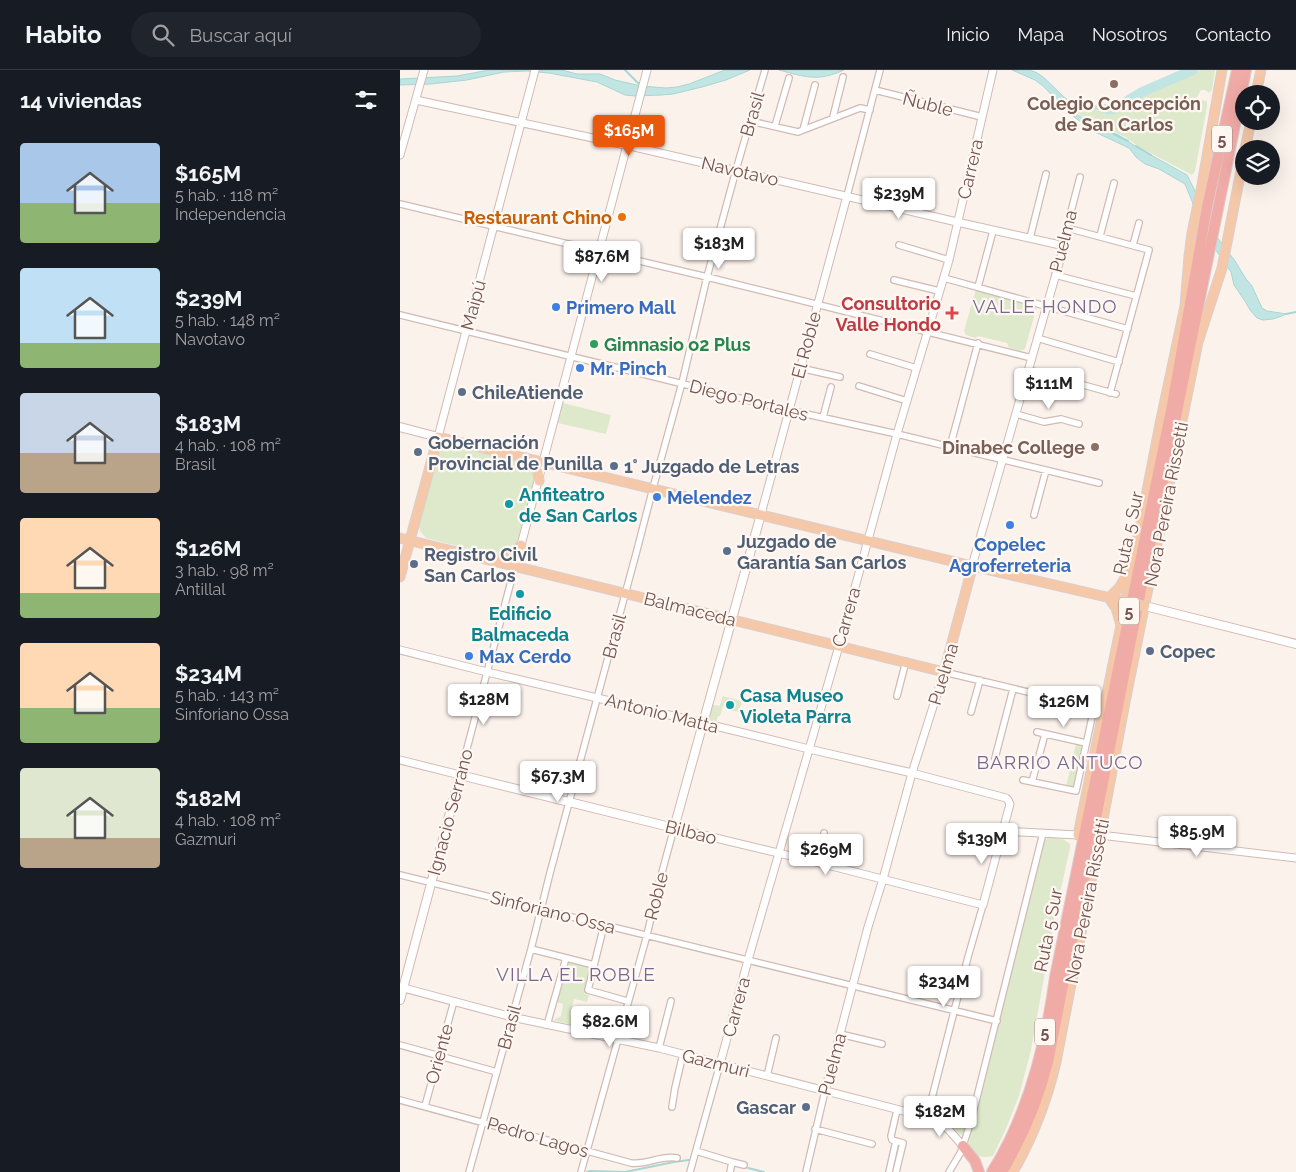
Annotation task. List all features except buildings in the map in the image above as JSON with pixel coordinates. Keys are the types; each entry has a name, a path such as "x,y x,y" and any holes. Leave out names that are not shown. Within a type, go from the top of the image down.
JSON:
{"highway":[{"name":"Ruta 5 Sur","path":"992,1172 1013,1132 1030,1087 1044,1039 1172,404 1207,207 1237,70"},
{"name":"Ruta 5 Sur","path":"1002,1172 1022,1138 1034,1110 1048,1062 1246,70"},
{"path":"1055,977 1064,908 1078,835"},
{"path":"963,1146 975,1161 979,1172"}],"main road":[{"path":"1078,835 1127,602 1160,424 1185,306 1188,256 1222,70"},
{"path":"1258,85 1261,70"},
{"name":"Nora Pereira Rissetti","path":"1014,1172 1036,1126 1048,1095 1056,1062 1110,777 1198,342 1222,268 1238,185"},
{"path":"400,428 1296,644"},
{"name":"Maipú","path":"400,577 438,437"},
{"path":"433,456 444,445 459,441"},
{"path":"522,456 535,466 539,481"},
{"name":"El Roble","path":"732,619 760,514"},
{"path":"416,520 419,532 428,545"},
{"name":"Balmaceda","path":"400,538 944,672"},
{"path":"491,560 508,556 521,545"},
{"path":"1109,598 1120,588 1133,563"},
{"name":"Puelma","path":"944,672 972,566"},
{"path":"1109,598 1116,608 1121,625"},
{"name":"Roble","path":"674,828 732,619"},
{"name":"Bilbao","path":"460,775 674,828"},
{"name":"Ignacio Serrano","path":"400,1000 460,775"}],"street":[{"path":"521,545 647,70"},
{"name":"Brasil","path":"469,1172 531,949 682,383 736,170 765,70"},
{"name":"El Roble","path":"760,514 880,70"},
{"name":"Carrera","path":"690,1172 897,434 949,260 993,70"},
{"path":"400,156 423,73"},
{"name":"Maipú","path":"438,437 534,73"},
{"path":"833,117 843,77"},
{"path":"775,126 789,78"},
{"path":"803,130 815,85"},
{"name":"Ñuble","path":"875,90 982,117"},
{"name":"Navotavo","path":"416,100 627,145 1062,246"},
{"path":"750,121 798,132 860,108 870,110"},
{"path":"1030,238 1046,174"},
{"name":"Puelma","path":"972,566 1062,253 1062,246 1080,177"},
{"path":"1100,236 1114,184"},
{"path":"400,204 708,277 1032,358"},
{"path":"1133,245 1139,223"},
{"path":"1029,370 1113,393 1119,362 1148,250 1067,228"},
{"path":"978,287 993,230"},
{"path":"899,245 949,260"},
{"path":"1055,275 1136,296"},
{"path":"944,278 1128,329"},
{"path":"894,280 939,291"},
{"name":"Diego Portales","path":"400,315 788,410 897,434 1099,483"},
{"path":"1037,338 1119,362"},
{"path":"950,447 978,343"},
{"path":"870,354 916,368"},
{"path":"800,368 840,377"},
{"path":"859,386 907,401"},
{"path":"824,417 831,387"},
{"path":"1016,414 1044,422 1062,419 1079,424"},
{"path":"1034,515 1046,470"},
{"name":"Ignacio Serrano","path":"460,775 521,545"},
{"name":"Antonio Matta","path":"400,650 912,773 1006,798 1010,807 1003,831"},
{"path":"897,696 906,662"},
{"name":"Puelma","path":"806,1172 815,1129 868,927 912,773 944,672"},
{"name":"Balmaceda","path":"944,672 1104,710"},
{"path":"972,712 980,680"},
{"path":"995,758 1014,689"},
{"path":"1023,780 1076,791 1094,708"},
{"path":"1037,732 1086,743"},
{"path":"1032,782 1045,734"},
{"name":"Bilbao","path":"400,760 460,775"},
{"name":"Bilbao","path":"674,828 983,904"},
{"name":"Roble","path":"581,1172 674,828"},
{"path":"927,1118 954,1010 1003,831 1078,835"},
{"path":"816,862 824,833"},
{"path":"949,1172 961,1152 972,1118 1043,833"},
{"path":"1100,835 1296,858"},
{"name":"Sinforiano Ossa","path":"400,875 997,1021"},
{"path":"604,925 588,990 628,1001"},
{"path":"531,949 594,965"},
{"path":"547,1025 566,958"},
{"name":"Gazmuri","path":"402,988 512,1017 659,1048 927,1118 948,1130 963,1146"},
{"name":"Oriente","path":"425,1106 454,1001"},
{"path":"659,1048 671,1001"},
{"path":"840,1034 882,1044"},
{"path":"767,1076 776,1038"},
{"path":"400,1045 497,1072"},
{"path":"672,1107 683,1054"},
{"name":"Pedro Lagos","path":"400,1100 639,1164 663,1157 677,1158"},
{"path":"896,1172 903,1143 892,1140 891,1136 897,1110"},
{"path":"815,1129 872,1144"},
{"path":"889,1172 896,1141"},
{"path":"696,1151 744,1166"},
{"path":"730,1172 732,1162"}],"green space":[{"path":"1200,70 1215,70 1212,90 1209,93 1201,90 1197,97 1198,100 1207,101 1207,107 1195,171 1192,175 1139,147 1127,138 1080,115 1067,105 1079,109 1118,112 1145,95"},
{"path":"976,289 1037,306 1025,349 1021,351 1009,348 1007,343 966,335 964,331"},
{"path":"563,403 611,415 606,434 558,423"},
{"path":"448,444 527,461 533,470 534,481 516,546 509,552 497,556 426,538 420,531 418,522 438,451"},
{"path":"723,696 742,701 739,712 729,710 729,708 723,706 716,723 708,721 711,704 720,705"},
{"path":"1076,744 1082,745 1073,788 1066,786"},
{"path":"1049,837 1063,839 1070,844 1070,848 1056,911 1031,1050 1019,1096 1005,1131 993,1156 984,1157 976,1155 971,1150 969,1141 1045,840"},
{"path":"570,962 591,969 584,993 589,995 587,1002 574,999 570,1015 584,1019 582,1027 553,1020 561,1016 563,1004 556,1002 567,963"},
{"path":"933,1109 967,1119 964,1132 961,1135 933,1117"}],"water":[{"path":"489,70 562,70 577,74 600,74 615,80 641,86 666,88 689,84 725,70 750,70 702,87 661,95 625,95 597,82 527,71 504,72 467,80 431,84 400,85 400,79 457,76"},
{"path":"779,70 844,70 827,76 811,77"},
{"path":"1012,70 1028,70 1041,75 1069,101 1078,105 1110,107 1117,105 1116,110 1108,111 1085,109 1066,104 1079,116 1118,135 1187,175 1199,199 1201,212 1208,225 1252,286 1262,308 1267,311 1287,314 1263,320 1257,318 1250,310 1234,285 1231,272 1199,226 1185,184 1159,169 1145,164 1129,148 1093,131 1069,113 1043,86 1035,80"}],"waterway":[{"path":"625,70 641,86"},
{"path":"1106,109 1114,109 1142,92 1193,70"},
{"path":"1092,123 1128,141"},
{"path":"1136,146 1151,155"},
{"path":"1286,314 1296,312"},
{"path":"625,1172 689,1160"},
{"path":"748,1168 764,1172"},
{"path":"587,1172 625,1172"}],"place":[{"name":"Colegio Concepción de San Carlos","path":"1114,84"},
{"name":"Restaurant Chino","path":"622,217"},
{"name":"Primero Mall","path":"556,307"},
{"name":"Consultorio Valle Hondo","path":"952,313"},
{"name":"Gimnasio o2 Plus","path":"594,344"},
{"name":"Mr. Pinch","path":"580,368"},
{"name":"ChileAtiende","path":"462,392"},
{"name":"Dinabec College","path":"1095,447"},
{"name":"Gobernación Provincial de Punilla","path":"418,452"},
{"name":"1° Juzgado de Letras","path":"614,466"},
{"name":"Melendez","path":"657,497"},
{"name":"Anfiteatro de San Carlos","path":"509,504"},
{"name":"Copelec Agroferreteria","path":"1010,525"},
{"name":"Juzgado de Garantía San Carlos","path":"727,551"},
{"name":"Registro Civil San Carlos","path":"414,564"},
{"name":"Edificio Balmaceda","path":"520,594"},
{"name":"Copec","path":"1150,651"},
{"name":"Max Cerdo","path":"469,656"},
{"name":"Casa Museo Violeta Parra","path":"730,705"},
{"name":"Gascar","path":"806,1107"}],"district":[{"name":"VALLE HONDO","path":"1045,306"},
{"name":"BARRIO ANTUCO","path":"1060,762"},
{"name":"VILLA EL ROBLE","path":"576,974"}]}
